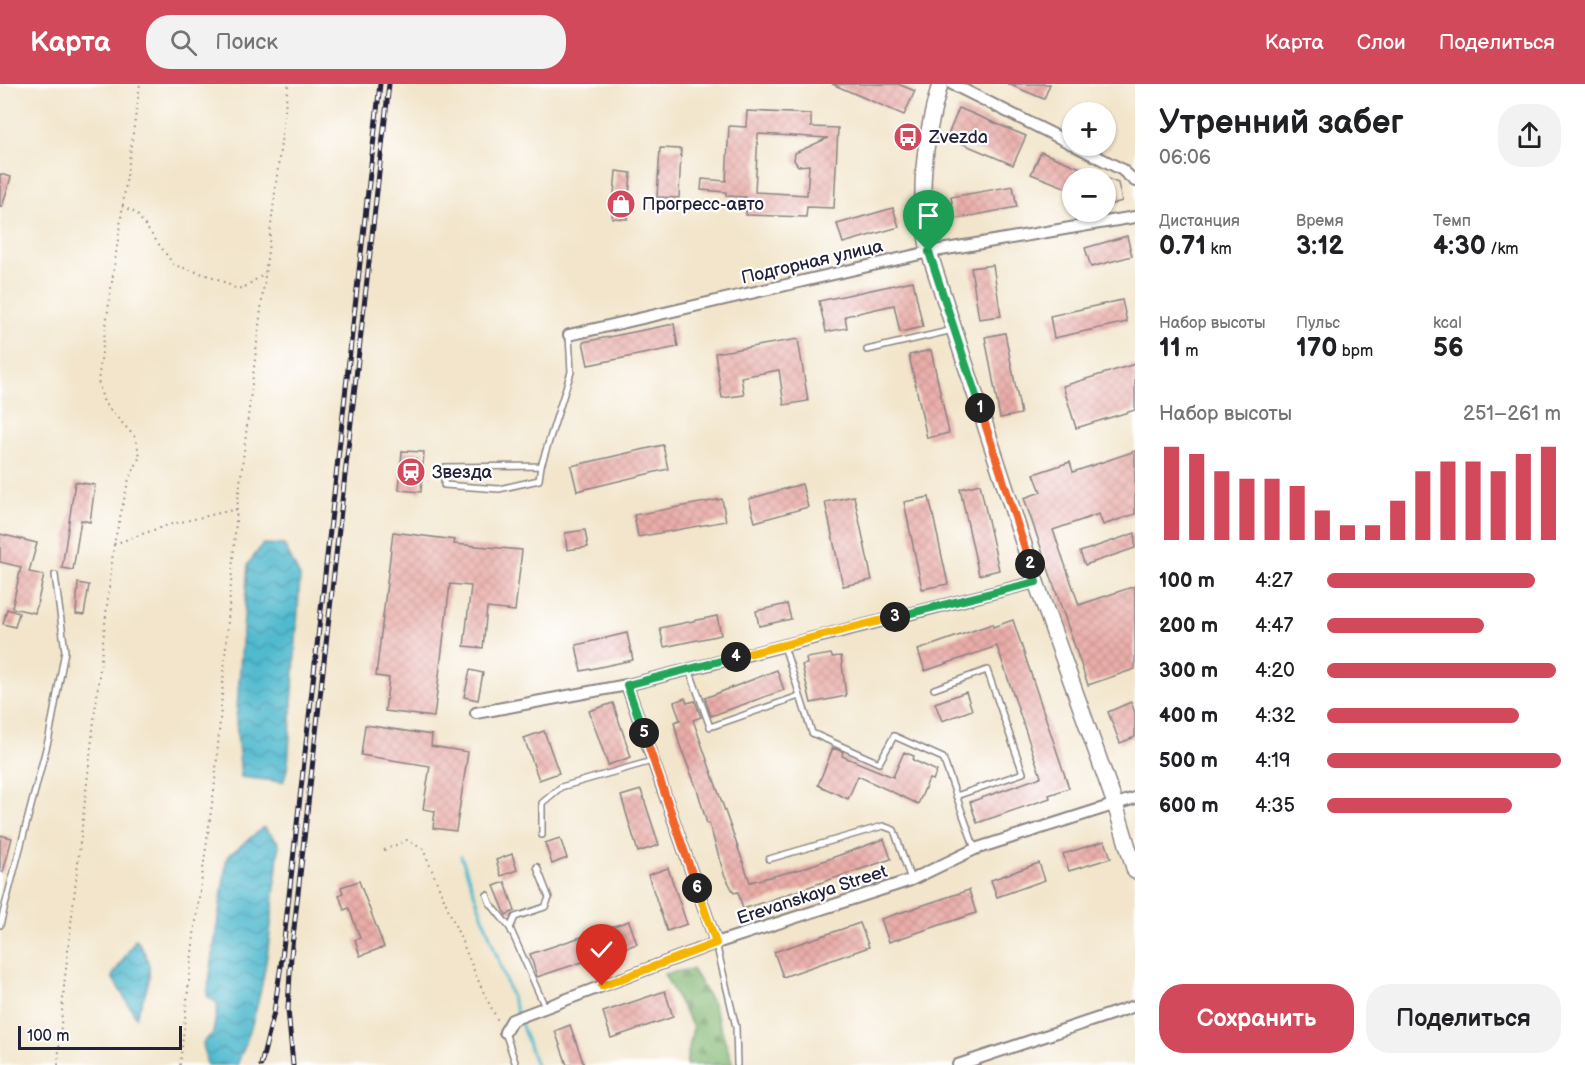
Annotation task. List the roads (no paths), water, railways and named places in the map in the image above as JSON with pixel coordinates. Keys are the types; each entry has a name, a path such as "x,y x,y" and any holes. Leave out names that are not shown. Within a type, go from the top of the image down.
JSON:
{"main road":[{"path":"940,84 928,124 922,180 922,220 929,252 1036,582 1115,804 1135,871"}],"street":[{"path":"952,84 1062,139"},
{"path":"1096,156 1122,169 1135,181"},
{"name":"Подгорная улица","path":"569,335 929,252 1135,217"},
{"path":"476,713 627,685 1036,582"},
{"path":"627,685 716,943"},
{"name":"Erevanskaya Street","path":"505,1032 512,1020 716,943 911,880 975,849 1135,798"},
{"path":"958,1065 1135,1006"}],"lane":[{"path":"867,350 955,329"},
{"path":"541,466 445,467 444,485 499,489 539,480 541,466 571,372 569,335"},
{"path":"0,925 49,737 65,651 55,575"},
{"path":"784,645 812,733 879,763 894,736 944,758 975,849"},
{"path":"689,669 710,727 799,696"},
{"path":"934,689 987,670 1023,773 956,796"},
{"path":"542,835 542,803 561,787 653,760"},
{"path":"769,860 883,826 894,830 911,880"},
{"path":"510,928 515,917 545,907 549,898 537,867"},
{"path":"487,895 490,903 510,928 545,1007"},
{"path":"716,943 736,1027 737,1065"},
{"path":"505,1032 516,1065"}],"water":[{"path":"263,544 284,545 300,577 288,765 283,782 241,777 236,721 248,564"},
{"path":"264,827 279,843 267,956 256,1011 237,1065 207,1065 203,1043 213,1033 218,1004 207,996 227,857"},
{"path":"136,939 147,960 149,977 136,1017 112,977"}],"waterway":[{"path":"461,856 536,1065"}],"railway":[{"path":"261,1065 274,1012 282,958 380,84"},
{"path":"293,1065 288,1009 291,955 389,84"}],"place":[{"name":"Zvezda","path":"908,137"},
{"name":"Прогресс-авто","path":"621,204"},
{"name":"Звезда","path":"411,472"}]}
